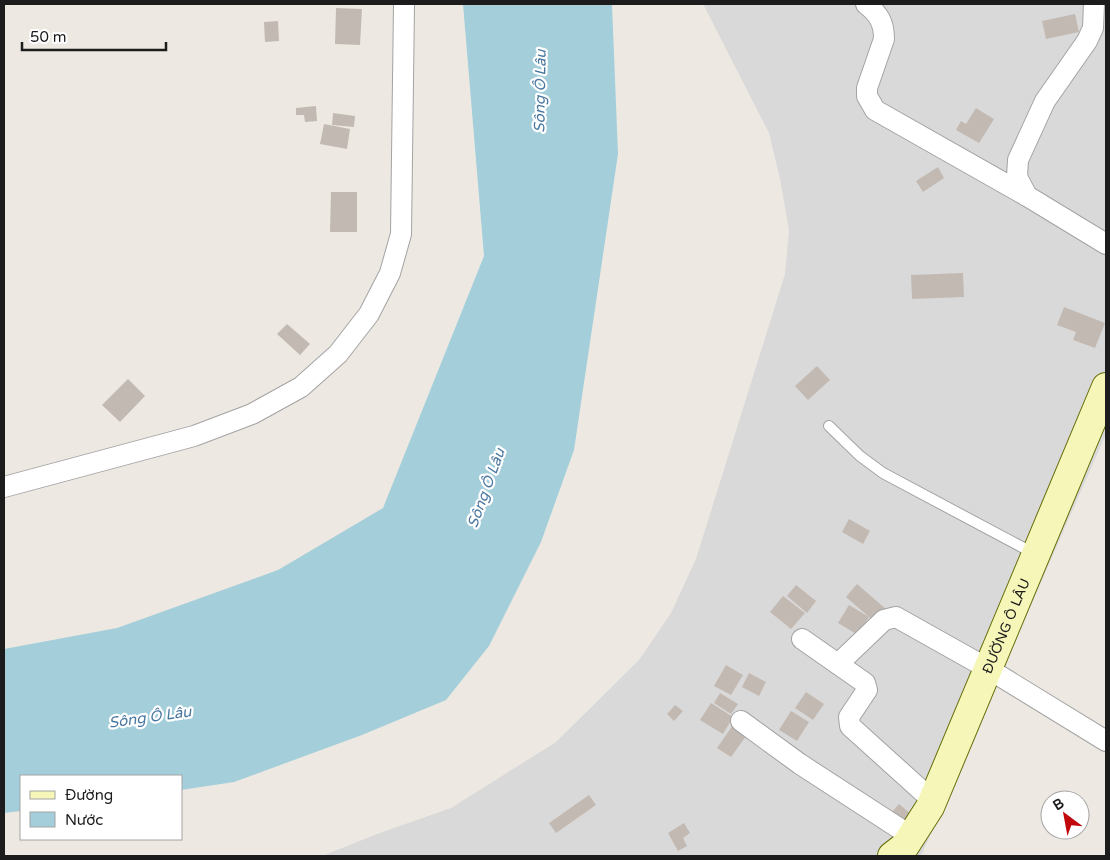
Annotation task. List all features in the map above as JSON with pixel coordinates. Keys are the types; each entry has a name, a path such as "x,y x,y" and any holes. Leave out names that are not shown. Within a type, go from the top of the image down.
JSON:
{"main road":[{"name":"ĐƯỜNG Ô LÂU","path":"892,856 905,846 932,800 1106,387"}],"street":[{"path":"4,487 194,436 252,414 301,387 338,354 369,314 390,273 401,234 404,4"},
{"path":"866,4 878,16 884,30 884,39 867,88 870,104 876,110 1027,196 1106,244"},
{"path":"1027,196 1017,177 1018,160 1045,101 1093,28 1094,4"},
{"path":"838,664 884,620 896,616 987,668 1106,741"},
{"path":"802,639 868,686 849,717 850,726 932,800"},
{"path":"741,721 800,764 911,836"}],"lane":[{"path":"829,426 860,456 883,473 1035,554"}],"shaded area":[{"path":"703,4 1106,4 1106,434 922,854 919,856 322,856 451,808 556,742 639,660 671,613 696,559 785,274 789,230 769,133"}],"water":[{"name":"Sông Ô Lâu","path":"463,4 612,4 618,154 574,450 541,542 489,646 446,700 362,735 234,782 182,790 182,775 20,775 20,811 4,813 4,649 117,628 278,570 383,508 484,256"}],"building":[{"path":"336,8 362,9 360,45 335,44"},
{"path":"1075,14 1079,32 1046,39 1042,21"},
{"path":"278,21 279,41 265,42 264,22"},
{"path":"316,106 317,121 305,122 304,115 296,115 296,108"},
{"path":"976,108 994,119 979,143 956,130 961,121 966,124"},
{"path":"333,113 355,116 354,127 332,125"},
{"path":"324,124 350,129 347,149 320,144"},
{"path":"938,167 944,178 923,192 916,181"},
{"path":"331,192 357,192 357,232 330,232"},
{"path":"963,273 964,297 912,299 911,275"},
{"path":"1064,307 1105,323 1095,348 1073,340 1076,332 1057,325"},
{"path":"287,324 310,344 300,355 277,334"},
{"path":"817,366 830,380 808,400 795,386"},
{"path":"128,379 145,396 120,422 102,405"},
{"path":"849,519 870,531 863,544 842,532"},
{"path":"857,584 887,610 876,623 846,597"},
{"path":"796,585 816,601 807,613 787,596"},
{"path":"783,596 805,613 791,629 770,612"},
{"path":"849,605 869,617 858,635 838,623"},
{"path":"726,665 743,675 731,695 714,686"},
{"path":"749,673 766,682 759,696 742,687"},
{"path":"806,692 824,704 813,720 795,708"},
{"path":"720,693 738,704 731,714 714,703"},
{"path":"711,703 733,717 723,734 700,720"},
{"path":"675,705 683,711 674,721 667,714"},
{"path":"791,711 809,722 797,741 779,730"},
{"path":"735,722 749,732 731,757 717,748"},
{"path":"589,795 596,805 556,833 549,823"},
{"path":"899,804 911,814 904,823 891,813"},
{"path":"684,823 690,833 683,838 687,846 678,851 668,833"}]}
